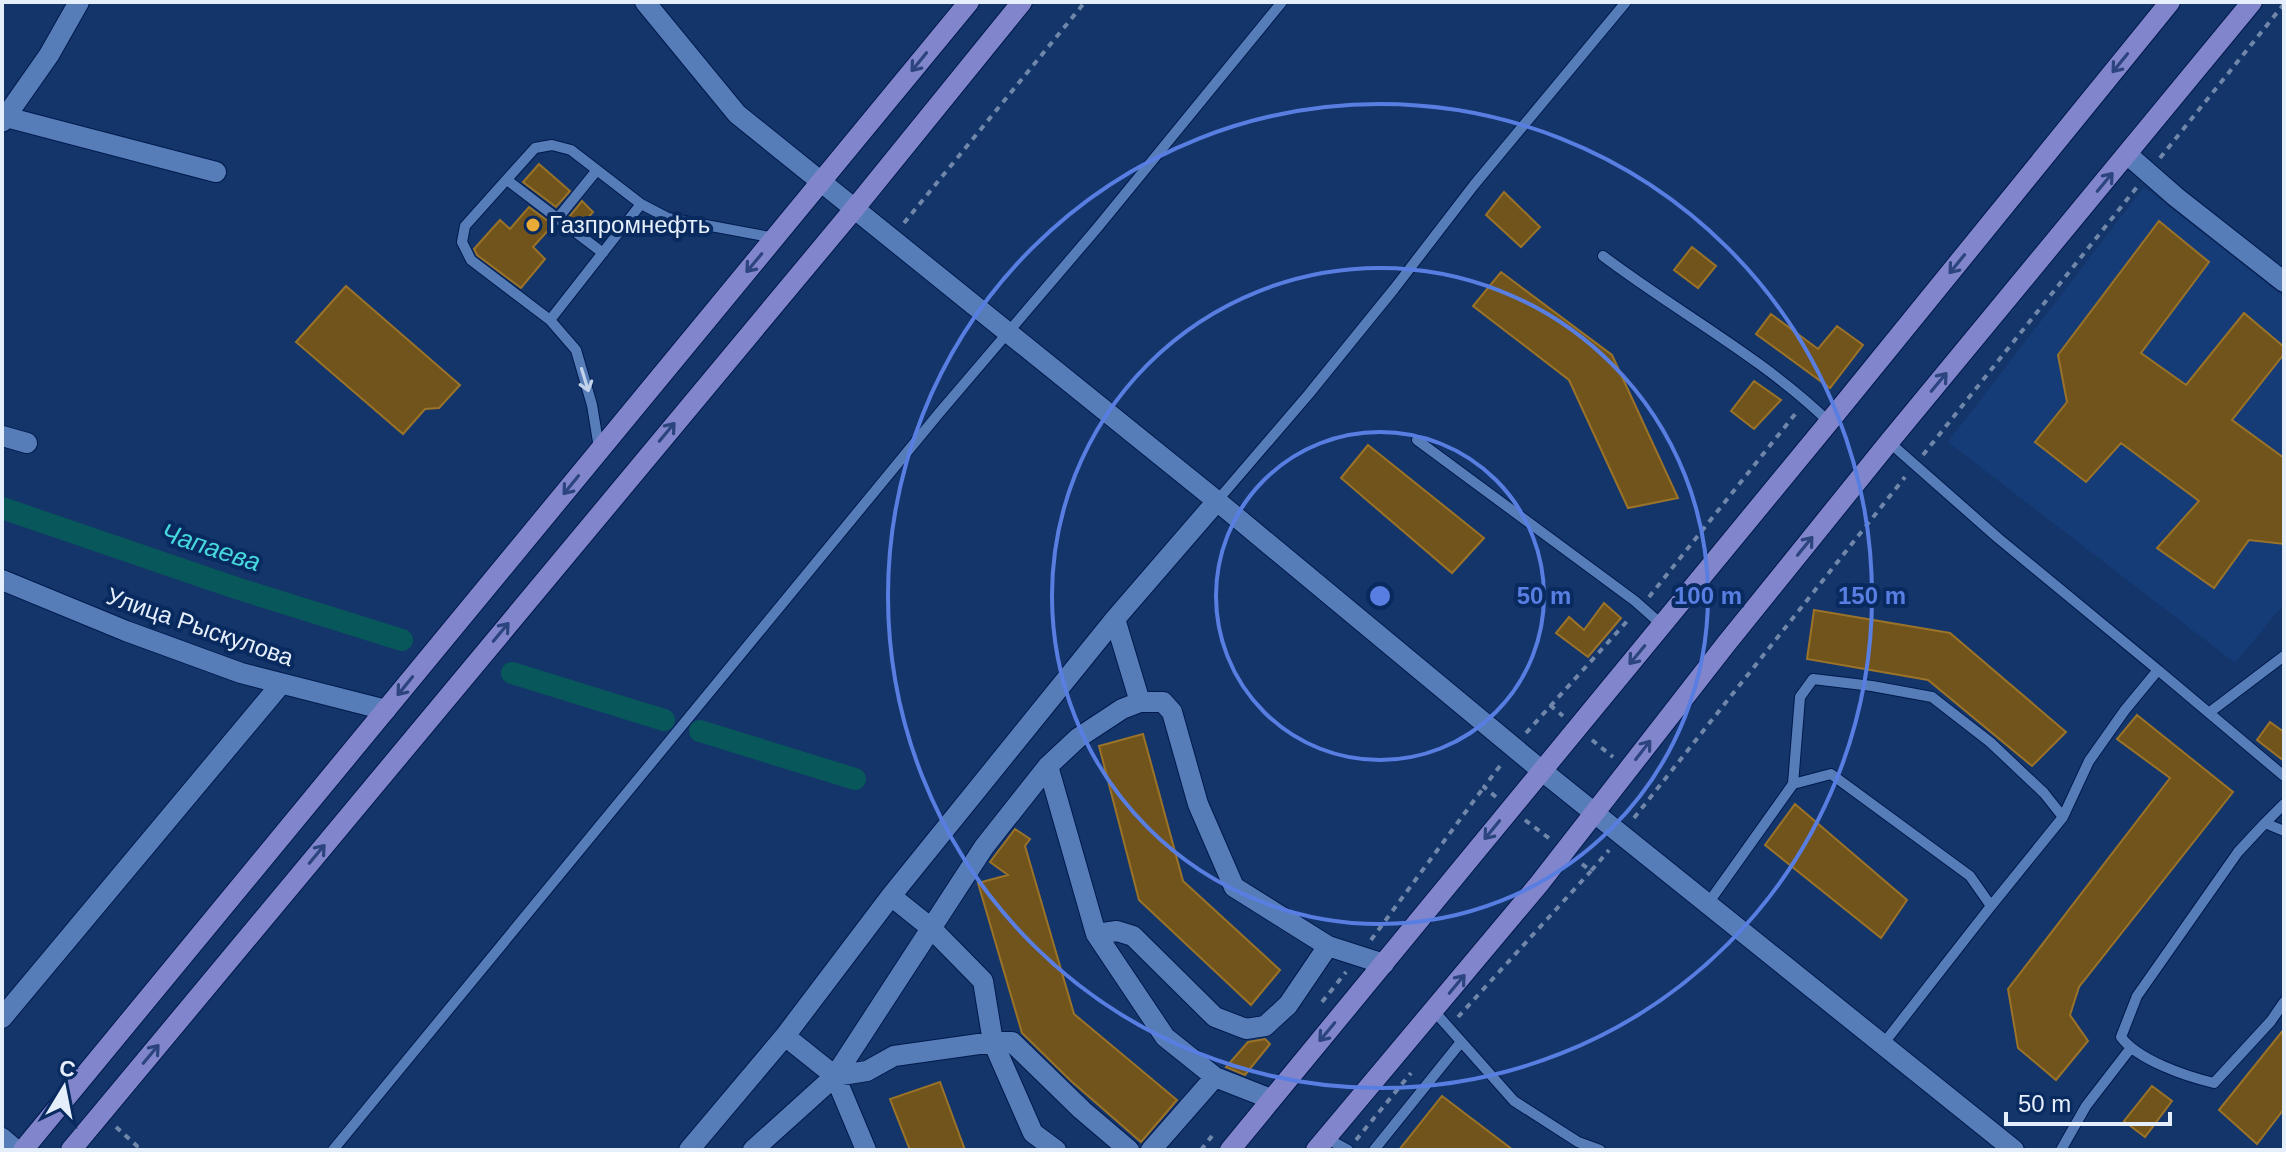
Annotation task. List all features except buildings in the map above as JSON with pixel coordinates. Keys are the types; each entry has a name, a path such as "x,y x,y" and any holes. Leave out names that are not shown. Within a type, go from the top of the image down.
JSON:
{"main road":[{"path":"23,1150 969,2"},
{"path":"71,1150 855,208 1022,2"},
{"path":"1230,1150 2170,2"},
{"path":"1321,1144 1565,851 1889,442 2252,2"}],"street":[{"path":"79,2 49,55 3,118 216,172"},
{"path":"645,2 737,114 1217,501 1541,770 2014,1150"},
{"path":"2128,155 2284,282"},
{"path":"2,436 27,443"},
{"path":"689,1150 785,1036 891,896 1115,619 1217,501"},
{"name":"Улица Рыскулова","path":"2,580 126,631 241,673 386,710"},
{"path":"1115,619 1140,702"},
{"path":"2,1018 281,684"},
{"path":"753,1150 835,1076 984,847 1048,766 1078,738 1122,709 1140,702 1163,702 1172,712 1198,804 1234,887 1328,946 1384,964"},
{"path":"1048,766 1096,934 1165,1037 1215,1077 1271,1099"},
{"path":"891,896 931,928 983,981 993,1042 1033,1133 1056,1150"},
{"path":"1096,934 1117,931 1133,936 1215,1017 1246,1029 1265,1026 1288,1005 1328,946"},
{"path":"785,1036 835,1076 866,1150"},
{"path":"835,1076 867,1071 894,1056 1012,1042 1082,1110 1129,1150"},
{"path":"1151,1150 1215,1077"},
{"path":"2,1138 16,1150"}],"lane":[{"path":"333,1150 1282,2"},
{"path":"1217,501 1327,371 1474,185 1626,2"},
{"path":"600,450 592,405 576,350 550,320 471,260 462,242 465,226 535,148 552,145 571,150 641,204 668,218 775,238"},
{"path":"558,218 597,170"},
{"path":"507,180 603,253"},
{"path":"550,320 641,204"},
{"path":"1603,256 1806,400 1829,422"},
{"path":"1417,440 1642,606 1662,625"},
{"path":"1889,442 1998,538 2284,776"},
{"path":"2210,712 2284,656"},
{"path":"1884,1043 2063,817 2089,761 2158,670"},
{"path":"1709,902 1793,784 1800,697 1813,679 1932,697 1990,742 2044,793 2063,817"},
{"path":"1793,784 1831,774 1970,876 1991,906"},
{"path":"2284,804 2238,852 2137,996 2121,1037 2130,1049 2183,1076 2214,1083 2271,1021 2284,1002"},
{"path":"2265,823 2284,831"},
{"path":"1434,1011 1514,1101 1578,1142 1600,1150"},
{"path":"1374,1150 1461,1042"},
{"path":"2061,1150 2086,1106 2130,1049"},
{"path":"1321,1144 1348,1150"}],"path":[{"path":"892,237 1085,2"},
{"path":"1448,1027 1623,833 1655,789 2284,4"},
{"path":"1591,871 1484,787 1550,705 1642,606 1806,400"},
{"path":"1550,705 1628,769"},
{"path":"1348,1150 1418,1064"},
{"path":"101,1114 137,1146 134,1150"}],"shaded area":[{"path":"2144,187 2284,297 2284,604 2235,663 1948,442"}],"waterway":[{"name":"Чапаева","path":"2,508 236,588 402,640"},
{"name":"Чапаева","path":"512,673 664,720"},
{"name":"Чапаева","path":"700,731 855,779"}],"place":[{"name":"Газпромнефть","path":"533,225"}]}
